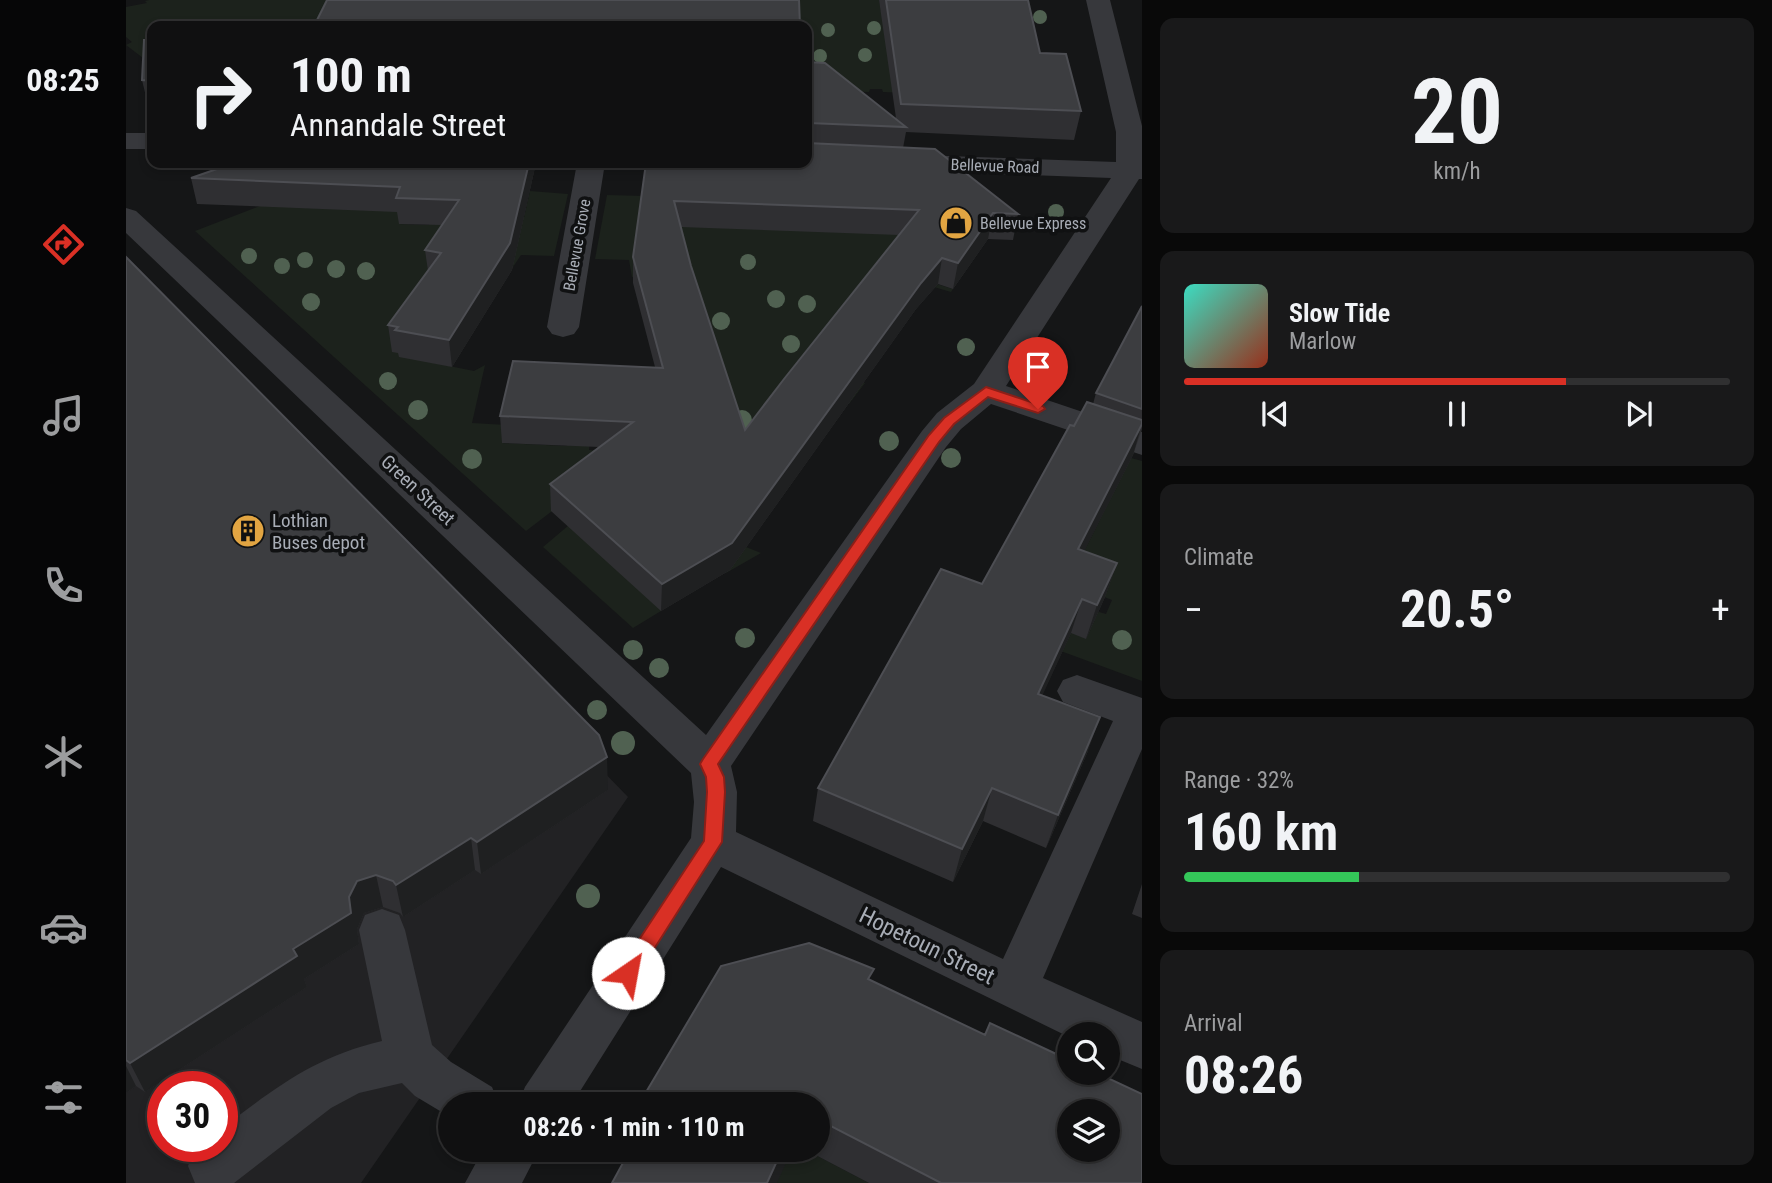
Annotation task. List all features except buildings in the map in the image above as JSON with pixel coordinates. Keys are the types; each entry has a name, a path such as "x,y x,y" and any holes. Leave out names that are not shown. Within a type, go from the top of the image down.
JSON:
{"street":[{"path":"551,1092 713,842 715,784 709,764 934,439 949,421 986,391 1136,171 1130,132 1098,0"},
{"path":"126,141 147,141"},
{"name":"Bellevue Road","path":"812,159 1136,171"},
{"name":"Bellevue Grove","path":"563,327 590,168"},
{"name":"Green Street","path":"126,217 709,764"},
{"path":"986,391 1142,444"},
{"path":"1014,988 1139,714 1077,691"},
{"name":"Hopetoun Street","path":"713,842 1014,988 1142,1046"},
{"path":"382,930 410,1057 433,1079 454,1092"},
{"path":"214,1166 313,1091 350,1072 410,1057"},
{"path":"492,1183 505,1162"}],"shaded area":[{"path":"342,0 556,21 147,21 147,58 143,58 126,45 132,42 126,37 126,7 147,3 145,1"},
{"path":"782,0 879,0 881,11 933,94 883,92 882,89 870,89 869,92 812,90 812,21 782,21"},
{"path":"530,191 568,194 554,256 521,255 511,270 440,258 399,356 474,371 485,365 472,423 506,425 502,443 566,446 591,429 589,450 611,451 662,427 685,273 632,277 629,260 595,259 607,195 645,196 920,228 898,272 953,289 951,292 934,287 816,366 865,383 849,404 797,386 746,547 761,553 726,573 687,539 661,611 633,628 543,547 575,520 560,505 526,531 195,231 281,198 403,212 399,224 429,225 433,213 524,217"},
{"name":"Lothian Buses depot","path":"126,280 628,797 361,1183 126,1183"},
{"path":"1131,458 1142,461 1142,681 974,619 1099,612 1106,614 1112,600 1068,583"},
{"path":"768,1162 829,1162 869,1183 759,1183"}],"place":[{"name":"Bellevue Express","path":"956,223"},
{"name":"Lothian Buses depot","path":"248,531"}],"route":[{"path":"628,973 713,842 716,792 715,777 709,764 934,439 949,421 986,391 1038,409"}]}
